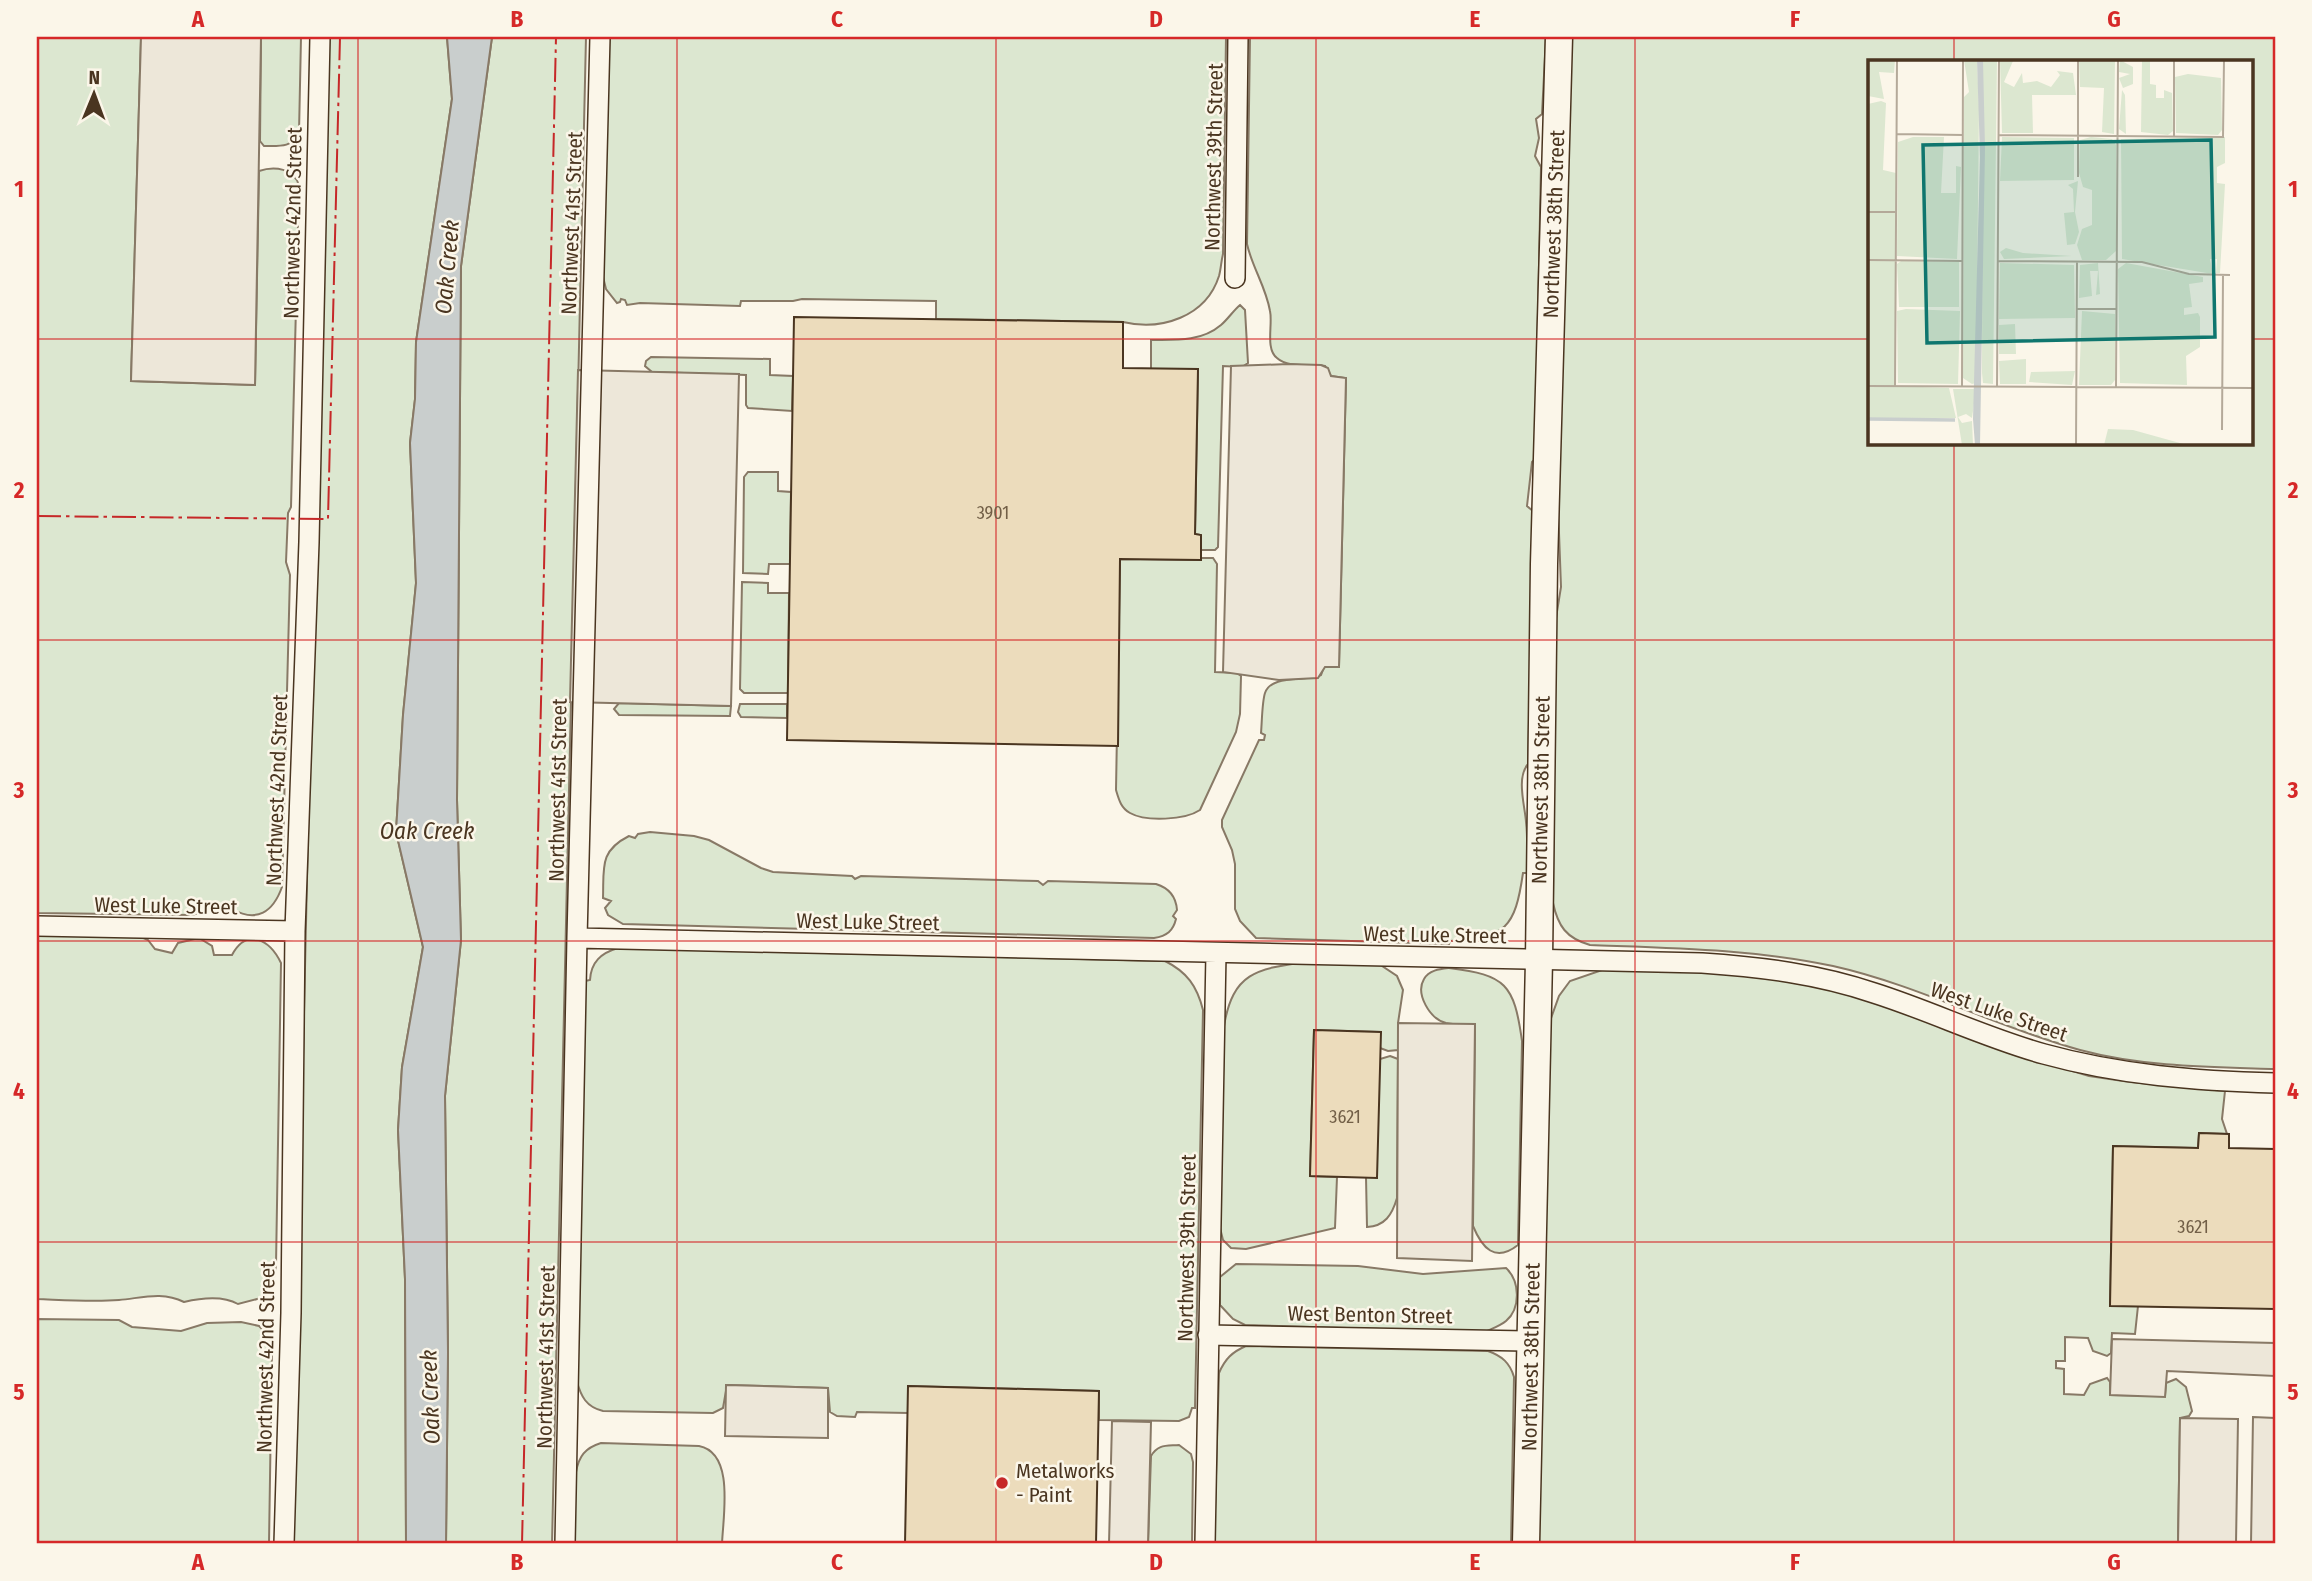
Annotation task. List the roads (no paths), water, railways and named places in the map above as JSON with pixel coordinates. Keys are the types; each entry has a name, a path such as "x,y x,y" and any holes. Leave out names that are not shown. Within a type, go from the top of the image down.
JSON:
{"street":[{"name":"Northwest 42nd Street","path":"284,1544 291,1313 295,931 309,542 320,37"},
{"name":"Northwest 41st Street","path":"565,1544 600,37"},
{"name":"Northwest 39th Street","path":"1235,278 1238,37"},
{"name":"Northwest 38th Street","path":"1526,1544 1539,960 1544,564 1559,37"},
{"name":"West Luke Street","path":"37,926 295,931"},
{"name":"West Luke Street","path":"577,938 1702,963 1795,973 1874,993 2002,1040 2064,1059 2110,1069 2176,1078 2275,1083"},
{"name":"Northwest 39th Street","path":"1205,1544 1216,953"},
{"name":"West Benton Street","path":"1208,1335 1531,1341"}],"water":[{"name":"Oak Creek","path":"447,37 492,37 461,266 457,800 461,940 445,1096 448,1352 446,1544 406,1544 405,1279 398,1130 402,1067 423,947 396,832 403,715 416,583 410,443 415,399 416,342 452,99"}],"place":[{"name":"Metalworks - Paint","path":"1002,1483"}]}
